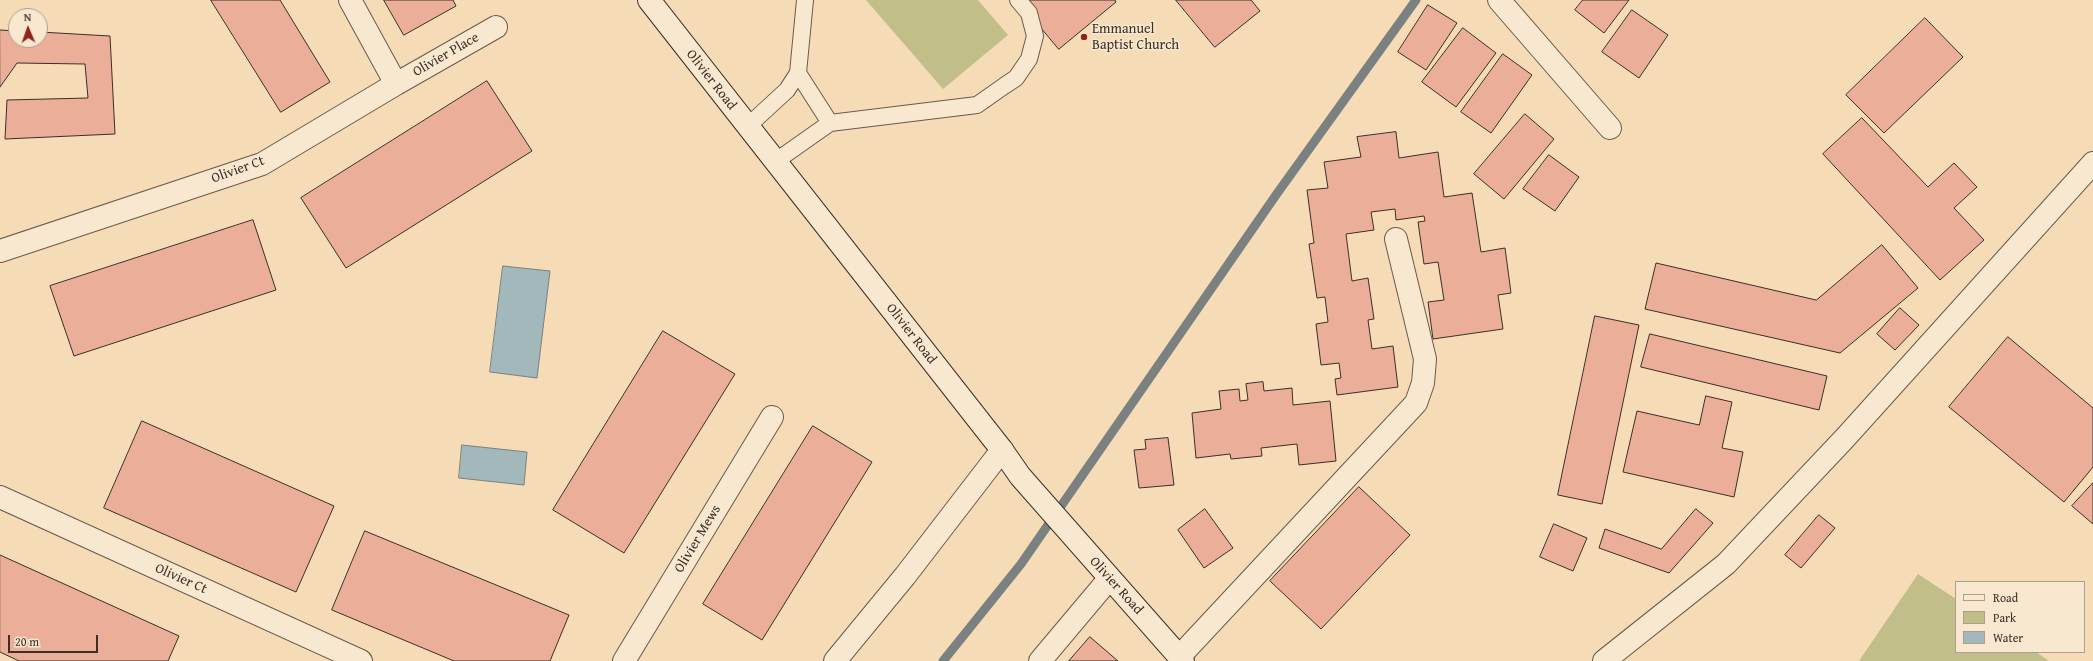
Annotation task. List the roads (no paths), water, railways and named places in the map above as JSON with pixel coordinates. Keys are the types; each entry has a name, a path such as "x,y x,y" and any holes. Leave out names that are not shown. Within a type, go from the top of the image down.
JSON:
{"street":[{"path":"350,0 396,84"},
{"name":"Olivier Road","path":"649,0 1002,450 1020,476 1181,659"},
{"path":"1499,0 1610,128"},
{"name":"Olivier Place","path":"396,84 496,27"},
{"name":"Olivier Ct","path":"0,251 262,164 396,84"},
{"path":"1604,661 1726,564 1845,438 2093,163"},
{"path":"1181,659 1416,403 1424,383 1424,359 1396,239"},
{"name":"Olivier Mews","path":"624,661 772,417"},
{"path":"834,661 905,576 1002,450"},
{"name":"Olivier Ct","path":"0,497 361,661"},
{"path":"1040,661 1110,579"}],"lane":[{"path":"748,126 787,90 798,73 805,0"},
{"path":"776,161 830,123 977,105 1016,78 1029,59 1036,36 1029,13 1018,0"},
{"path":"798,73 830,123"}],"water":[{"path":"503,266 550,271 537,378 490,372"},
{"path":"462,445 527,452 524,485 459,478"}],"waterway":[{"path":"943,661 1021,564 1276,195 1416,0"}],"place":[{"name":"Emmanuel Baptist Church","path":"1084,37"}]}
